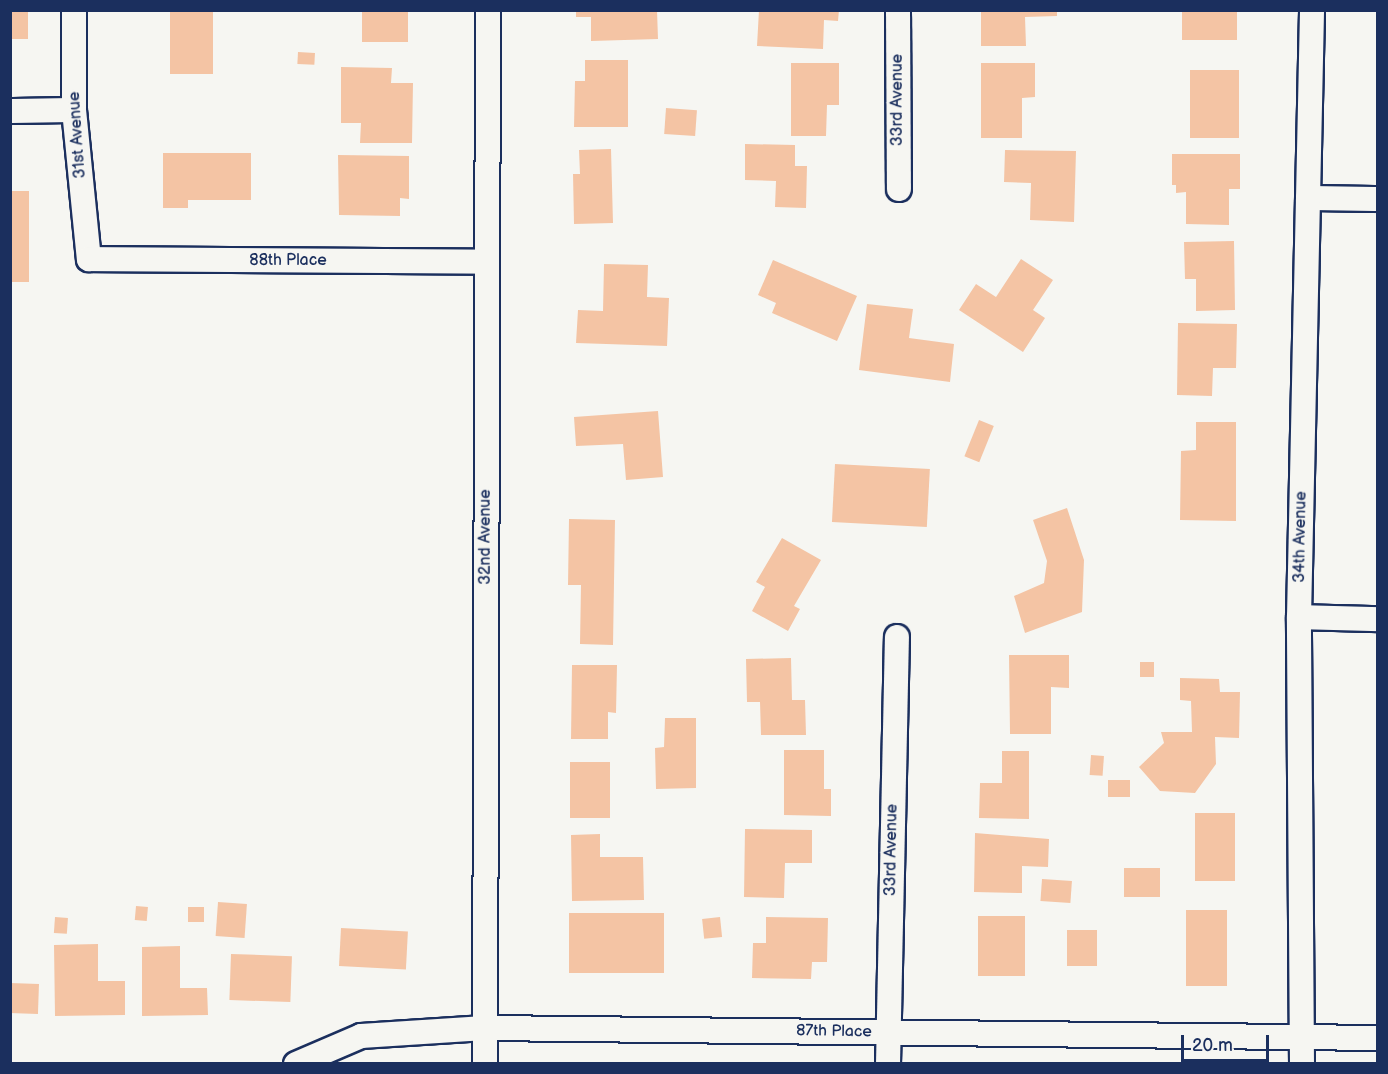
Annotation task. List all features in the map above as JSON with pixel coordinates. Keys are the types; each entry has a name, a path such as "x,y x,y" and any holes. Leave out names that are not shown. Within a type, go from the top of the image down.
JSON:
{"street":[{"name":"31st Avenue","path":"74,10 74,110 89,260"},
{"name":"32nd Avenue","path":"485,1064 488,10"},
{"name":"33rd Avenue","path":"898,10 899,189"},
{"name":"34th Avenue","path":"1302,1064 1299,617 1312,10"},
{"path":"10,111 74,110"},
{"path":"1308,198 1377,199"},
{"name":"88th Place","path":"89,260 487,262"},
{"path":"1299,617 1377,619"},
{"name":"33rd Avenue","path":"888,1064 897,637"},
{"name":"87th Place","path":"296,1064 361,1036 485,1028 1377,1038"}],"building":[{"path":"10,10 28,10 28,39 10,39"},
{"path":"170,10 213,10 213,74 170,74"},
{"path":"362,10 408,10 408,42 362,42"},
{"path":"576,10 657,10 658,39 591,41 591,17 576,17"},
{"path":"759,10 839,10 838,21 824,20 823,49 757,46"},
{"path":"981,10 1057,10 1057,16 1025,17 1026,46 981,46"},
{"path":"1182,10 1237,10 1237,40 1182,40"},
{"path":"298,52 315,53 314,65 297,64"},
{"path":"585,60 628,60 628,127 574,127 575,81 585,81"},
{"path":"791,63 839,63 839,105 827,105 826,136 791,136"},
{"path":"981,63 1035,63 1035,97 1022,98 1022,138 981,138"},
{"path":"341,67 392,68 391,83 413,83 412,143 360,143 361,123 341,123"},
{"path":"1190,70 1239,70 1239,138 1190,138"},
{"path":"666,108 697,110 695,136 664,134"},
{"path":"745,144 795,145 795,166 807,166 806,208 775,207 776,181 745,180"},
{"path":"611,149 613,223 574,224 573,174 580,174 579,150"},
{"path":"1005,150 1076,151 1074,222 1030,220 1031,183 1004,182"},
{"path":"163,153 251,153 251,200 188,200 188,208 163,208"},
{"path":"1172,154 1240,154 1240,189 1229,189 1229,225 1186,224 1186,192 1176,193 1176,185 1172,185"},
{"path":"338,155 409,156 409,199 400,198 400,216 339,215"},
{"path":"10,191 29,191 29,282 10,282"},
{"path":"1234,241 1235,310 1196,311 1196,279 1185,279 1184,242"},
{"path":"1021,259 1053,280 1033,310 1045,318 1023,352 959,310 976,284 996,297"},
{"path":"773,260 857,296 837,341 772,313 776,303 758,295"},
{"path":"604,264 648,265 647,297 669,298 667,346 576,343 578,310 603,311"},
{"path":"867,304 913,309 909,338 954,344 950,382 859,370"},
{"path":"1178,323 1237,324 1236,368 1213,368 1212,396 1177,395"},
{"path":"658,411 663,477 626,480 623,444 576,446 574,417"},
{"path":"979,420 994,426 979,462 964,456"},
{"path":"1196,422 1236,422 1236,521 1180,520 1181,451 1196,450"},
{"path":"835,464 930,469 927,527 832,522"},
{"path":"1067,508 1084,560 1082,612 1025,633 1014,596 1044,583 1047,561 1033,520"},
{"path":"569,519 615,520 613,645 580,644 581,585 568,585"},
{"path":"782,538 821,560 794,606 800,609 788,631 752,611 765,587 756,582"},
{"path":"1009,655 1069,655 1069,688 1051,687 1051,734 1010,734"},
{"path":"791,658 792,700 805,700 806,735 761,735 760,702 747,702 746,659"},
{"path":"1140,662 1154,662 1154,677 1140,677"},
{"path":"572,665 617,665 616,713 608,712 608,739 571,739"},
{"path":"1180,678 1219,679 1220,692 1240,692 1239,738 1215,737 1216,764 1195,793 1160,791 1139,767 1164,743 1161,732 1192,732 1191,701 1180,700"},
{"path":"665,718 696,718 696,788 656,789 655,748 664,747"},
{"path":"784,750 824,750 824,789 831,789 831,816 784,815"},
{"path":"1002,751 1029,751 1029,819 979,818 980,783 1002,783"},
{"path":"1091,755 1104,756 1103,776 1090,775"},
{"path":"570,762 610,762 610,818 570,818"},
{"path":"1108,780 1130,780 1130,797 1108,797"},
{"path":"1195,813 1235,813 1235,881 1195,881"},
{"path":"745,829 812,830 812,863 785,863 784,898 744,897"},
{"path":"975,833 1049,839 1048,867 1022,866 1022,893 974,892"},
{"path":"600,834 600,857 643,857 644,900 572,901 571,835"},
{"path":"1124,868 1160,868 1160,897 1124,897"},
{"path":"1042,879 1072,881 1070,903 1040,901"},
{"path":"218,902 247,904 245,938 216,936"},
{"path":"136,906 148,907 147,921 135,920"},
{"path":"188,907 204,907 204,922 188,922"},
{"path":"1186,910 1227,910 1227,986 1186,986"},
{"path":"569,913 664,913 664,973 569,973"},
{"path":"978,916 1025,916 1025,976 978,976"},
{"path":"55,917 68,918 67,934 54,933"},
{"path":"720,917 722,937 704,939 702,919"},
{"path":"766,917 828,918 827,962 812,962 811,979 752,978 753,943 766,943"},
{"path":"341,928 408,932 406,969 339,966"},
{"path":"1067,930 1097,930 1097,966 1067,966"},
{"path":"98,944 98,981 125,981 125,1015 55,1016 54,945"},
{"path":"180,946 180,988 207,988 208,1015 142,1016 142,947"},
{"path":"231,954 292,956 290,1002 229,1000"},
{"path":"10,983 39,984 38,1014 10,1013"}]}
